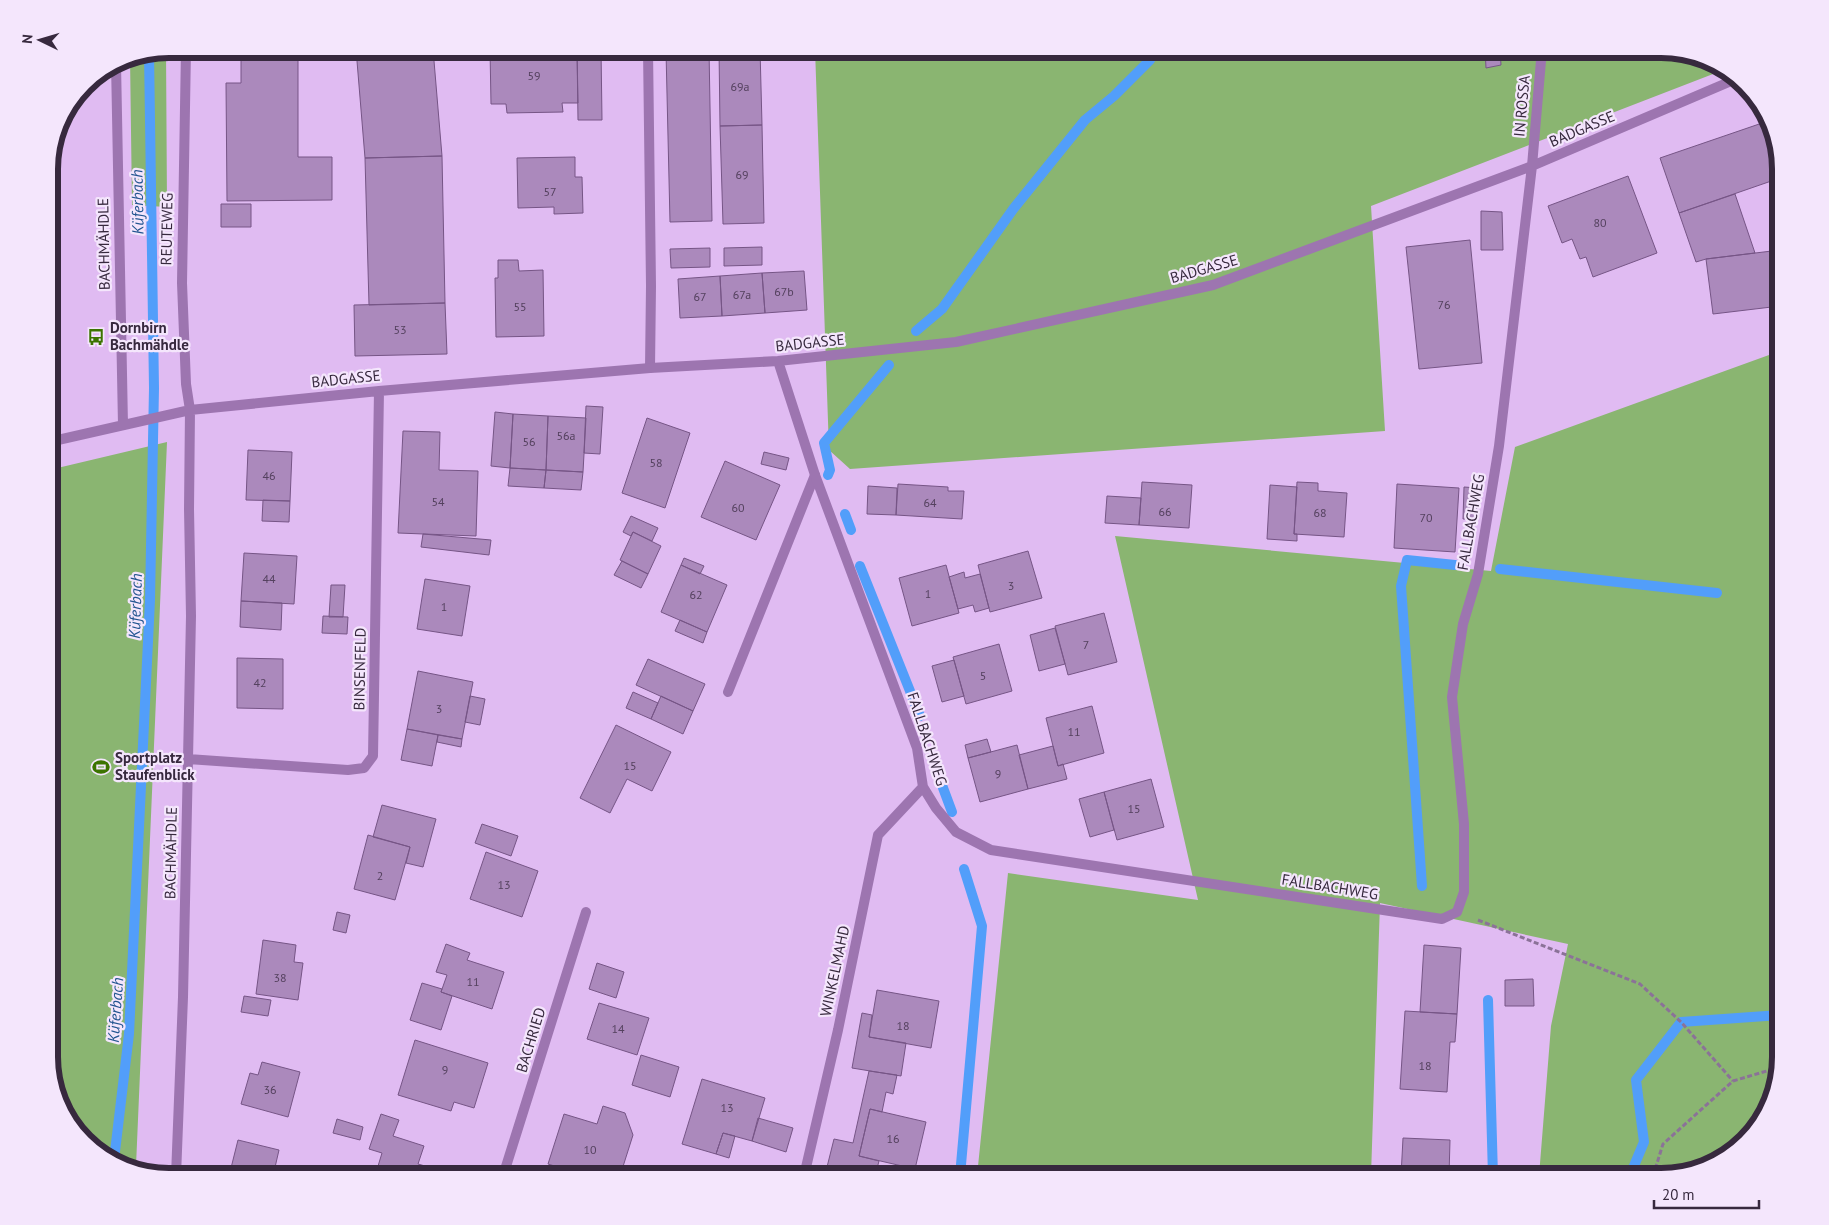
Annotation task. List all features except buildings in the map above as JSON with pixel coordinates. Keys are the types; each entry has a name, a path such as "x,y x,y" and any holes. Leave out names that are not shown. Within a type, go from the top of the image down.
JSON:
{"street":[{"name":"REUTEWEG","path":"186,58 182,283 186,384 190,410"},
{"path":"648,58 651,267 650,368"},
{"name":"IN ROSSA","path":"1532,166 1541,58"},
{"name":"BACHMÄHDLE","path":"116,71 122,425"},
{"name":"BADGASSE","path":"58,440 190,410 379,391 650,368 778,361 956,342 1212,285 1532,166 1729,81"},
{"name":"FALLBACHWEG","path":"778,361 814,475 917,748 922,786 936,808 956,832 991,850 1442,919 1457,912 1464,892 1464,824 1452,697 1463,624 1478,574 1499,446 1532,166"},
{"name":"BINSENFELD","path":"188,759 348,770 364,768 374,756 379,391"},
{"name":"BACHMÄHDLE","path":"176,1168 183,997 191,616 190,410"},
{"path":"728,692 814,475"},
{"name":"WINKELMAHD","path":"806,1168 838,1030 878,835 922,786"},
{"name":"BACHRIED","path":"506,1168 586,912"}],"path":[{"path":"1457,912 1640,984 1681,1022 1733,1081"},
{"path":"1656,1168 1664,1144 1733,1081 1771,1070"}],"green space":[{"path":"166,58 167,207 132,205 130,65 140,61"},
{"path":"815,58 1675,58 1689,61 1716,73 1371,206 1385,431 850,469 829,450"},
{"path":"1772,354 1772,1056 1766,1092 1753,1118 1734,1140 1722,1149 1689,1164 1660,1168 1540,1168 1551,1026 1568,944 1380,903 1371,1168 978,1168 1008,873 1198,900 1115,536 1491,571 1515,447"},
{"name":"Sportplatz Staufenblick","path":"167,442 136,1163 107,1149 95,1140 80,1124 63,1092 58,1064 58,468"}],"waterway":[{"path":"916,331 942,309 1014,208 1085,120 1114,96 1151,58"},
{"name":"Küferbach","path":"115,1154 129,1034 150,600 154,388 149,60"},
{"path":"828,475 830,470 824,443 889,365"},
{"path":"845,514 851,530"},
{"path":"1422,886 1401,586 1407,560 1455,565"},
{"path":"860,566 920,716"},
{"path":"1500,569 1717,593"},
{"path":"936,769 952,812"},
{"path":"961,1168 982,926 964,869"},
{"path":"1488,1000 1493,1168"},
{"path":"1633,1168 1644,1142 1636,1080 1681,1022 1772,1016"}],"place":[{"name":"Dornbirn Bachmähdle","path":"96,337"},
{"name":"Sportplatz Staufenblick","path":"101,767"}]}
